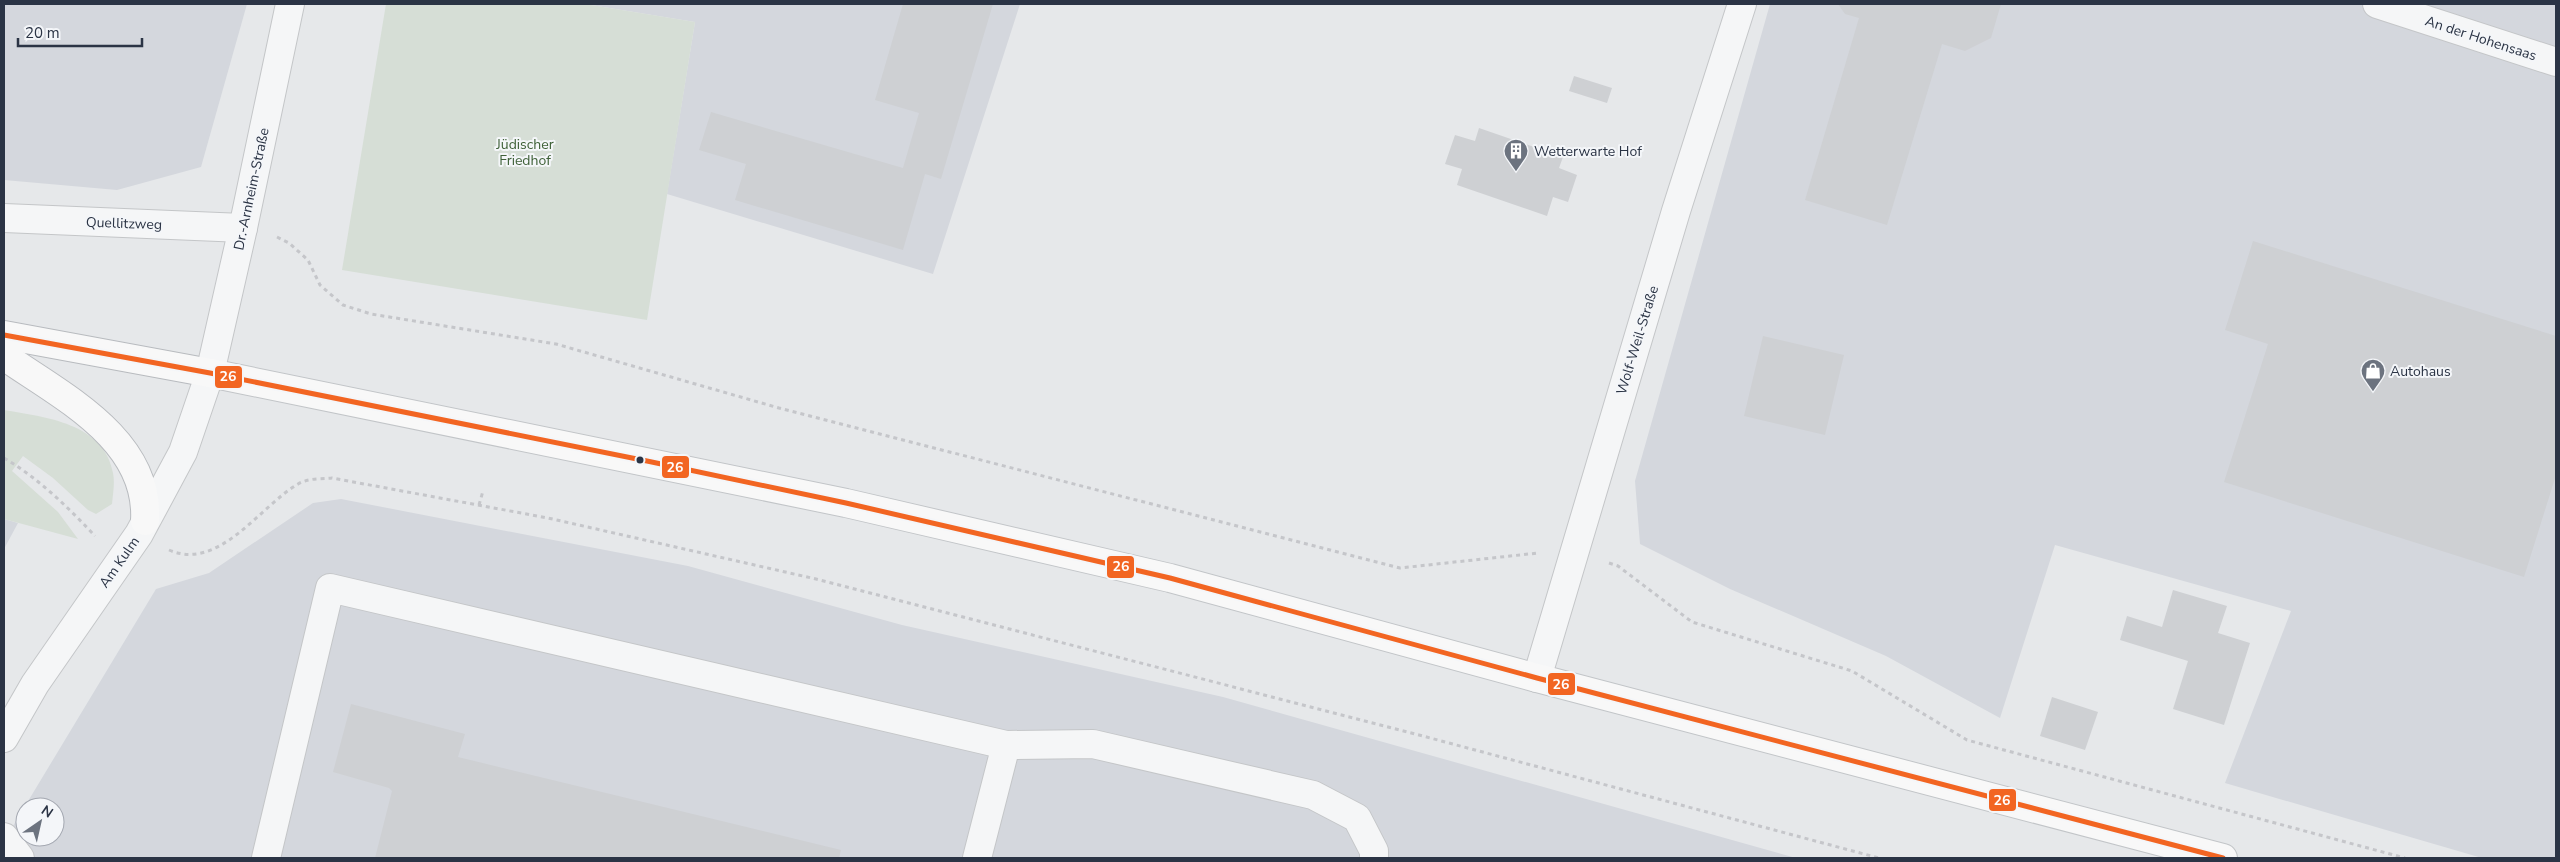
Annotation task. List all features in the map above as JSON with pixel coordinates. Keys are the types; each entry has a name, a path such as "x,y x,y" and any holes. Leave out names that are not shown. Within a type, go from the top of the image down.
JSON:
{"main road":[{"path":"4,334 210,373 865,507 1170,578 1537,678 2224,858"},
{"path":"4,356 93,418 110,434 138,472 146,509 142,528"}],"street":[{"name":"Dr.-Arnheim-Straße","path":"210,373 243,228 290,4"},
{"name":"Wolf-Weil-Straße","path":"1537,678 1676,211 1742,4"},
{"name":"An der Hohensaas","path":"2377,4 2556,62"},
{"name":"Quellitzweg","path":"4,218 243,228"},
{"name":"Am Kulm","path":"4,738 35,684 142,528 183,452 210,373"},
{"path":"266,858 330,588 1006,745 1093,744 1313,795 1357,818 1374,851 1374,858"},
{"path":"977,858 1006,745"},
{"path":"4,837 20,858"}],"path":[{"path":"243,228 263,232 290,243 308,260 320,285 343,305 371,314 556,344 779,408 1400,568 1574,550 1618,566 1692,622 1852,671 1967,740 2404,858"},
{"path":"656,380 658,373"},
{"path":"4,458 22,469 73,513 119,562"},
{"path":"142,528 178,554 195,556 221,546 299,484 310,480 332,478 479,505 816,579 1409,732 1879,858"},
{"path":"479,505 483,491"}],"shaded area":[{"path":"4,4 247,4 201,167 117,190 4,180"},
{"path":"585,4 1020,4 933,274 667,194 695,22"},
{"path":"1770,4 2556,4 2556,858 2482,858 2225,783 2291,611 2055,545 2000,718 1886,656 1730,589 1640,544 1635,481"},
{"path":"341,499 688,566 902,625 1223,697 1796,858 4,858 4,841 15,823 15,847 65,847 65,797 31,797 156,589 209,573 313,503"},
{"path":"4,519 18,523 4,549"}],"green space":[{"name":"Jüdischer Friedhof","path":"386,4 585,4 695,22 647,320 342,270"},
{"path":"4,410 70,425 98,443 107,456 114,477 112,504 96,514 88,510 53,478 23,456 12,471 58,512 78,539 4,519"}],"building":[{"path":"903,4 993,4 941,179 925,174 903,250 735,200 746,164 699,150 711,112 903,168 919,113 875,100"},
{"path":"1838,4 2001,4 1991,38 1965,51 1942,44 1887,225 1805,200 1859,18 1845,14"},
{"path":"1574,76 1612,88 1607,103 1569,91"},
{"name":"Wetterwarte Hof","path":"1479,128 1563,157 1559,168 1577,175 1568,202 1553,197 1547,216 1457,185 1462,169 1445,164 1455,135 1475,141"},
{"path":"2253,241 2556,336 2556,475 2524,577 2224,482 2268,344 2225,330"},
{"path":"1763,336 1844,355 1825,435 1744,416"},
{"path":"2173,590 2227,606 2218,633 2250,643 2224,725 2173,709 2188,661 2120,640 2127,616 2162,627"},
{"path":"2052,697 2098,712 2085,750 2040,736"},
{"path":"351,704 465,734 458,757 841,850 839,858 375,858 392,791 389,788 333,772"}],"transit line":[{"name":"26","path":"4,335 210,373 647,461 846,503 1170,578 1537,678 2223,858"}],"place":[{"name":"Wetterwarte Hof","path":"1516,172"},
{"name":"Autohaus","path":"2373,392"}]}
